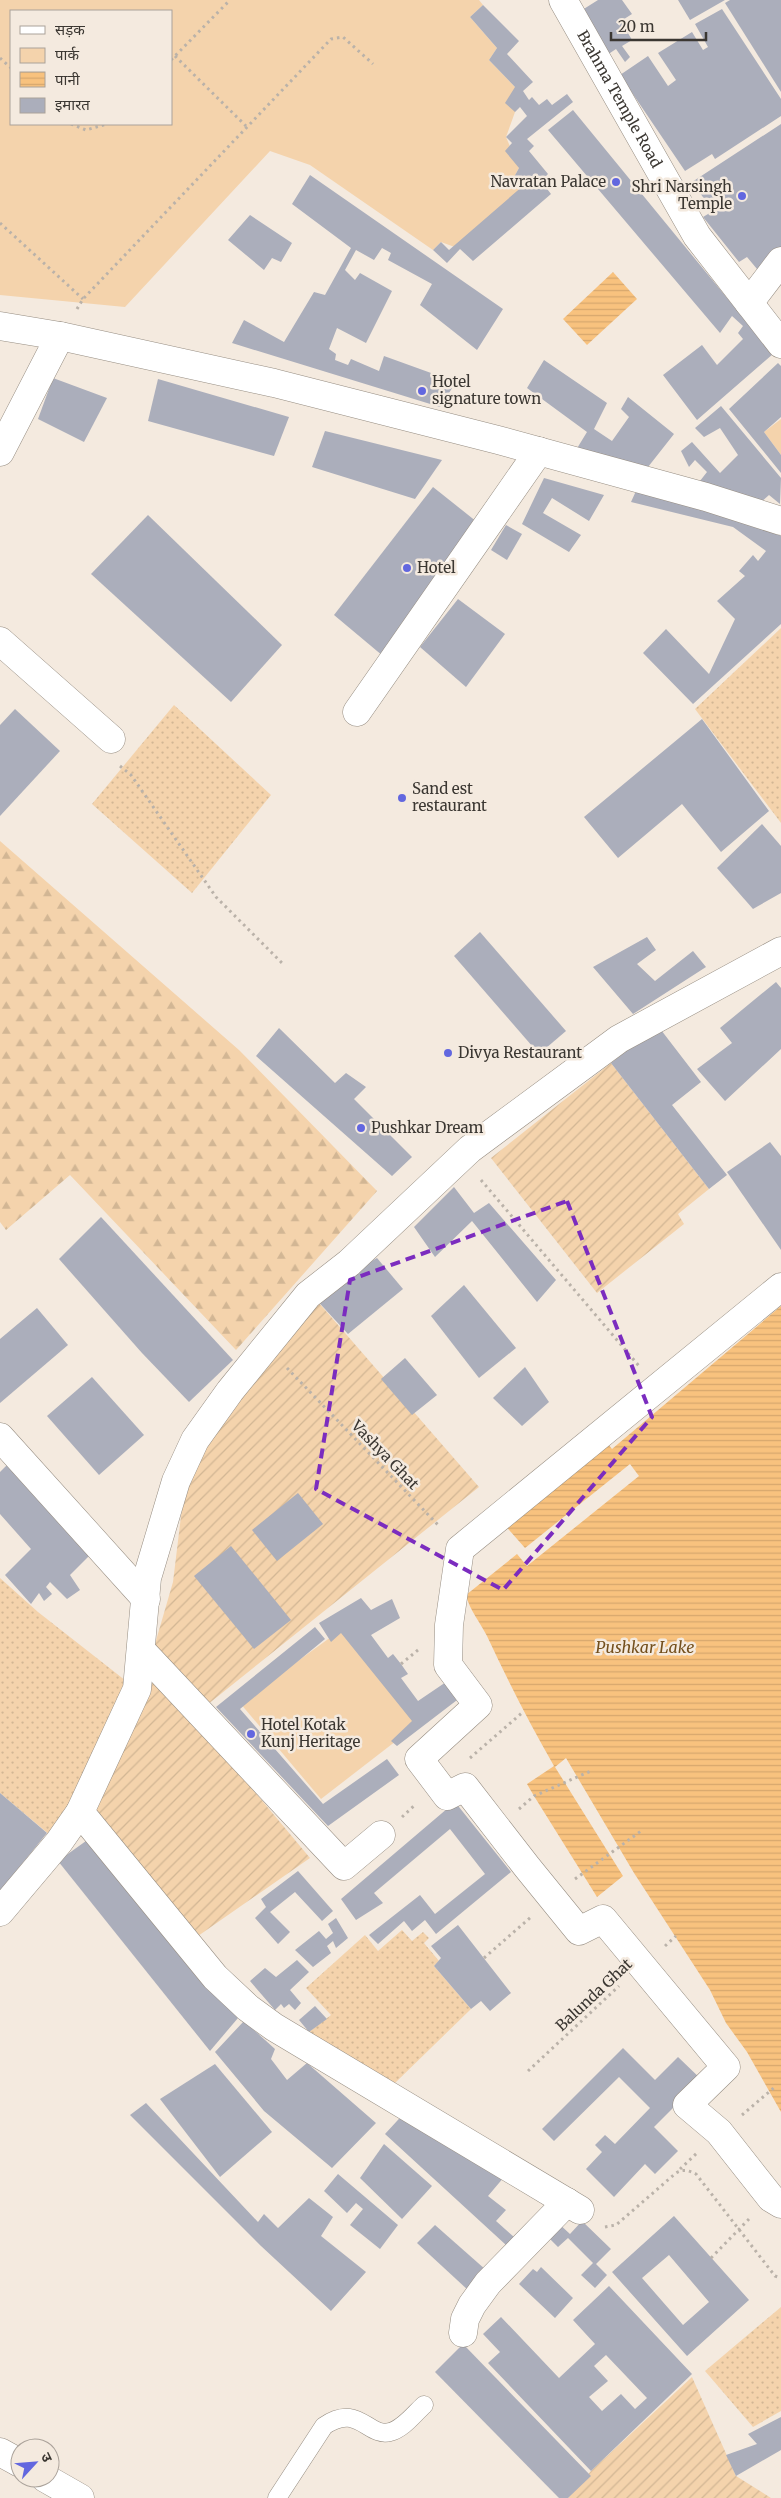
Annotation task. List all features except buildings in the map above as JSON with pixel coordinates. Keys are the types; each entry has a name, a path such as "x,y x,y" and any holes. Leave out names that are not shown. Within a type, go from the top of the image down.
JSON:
{"street":[{"name":"Brahma Temple Road","path":"563,0 697,236 781,344"},
{"path":"749,303 781,261"},
{"path":"0,326 60,336 274,383 539,451 781,521"},
{"path":"0,452 60,336"},
{"path":"357,712 539,451"},
{"path":"0,641 111,739"},
{"path":"0,1912 59,1842 80,1812 137,1689 147,1578 176,1480 186,1457 206,1423 308,1295 349,1263 461,1157 619,1040 781,951"},
{"path":"776,2201 720,2132 687,2105 726,2067 603,1919 579,1931 465,1787 447,1796 419,1759 478,1705 448,1666 448,1625 460,1548 781,1287"},
{"path":"0,1438 146,1599"},
{"path":"142,1650 344,1866 381,1835"},
{"path":"80,1812 215,1976 248,2008 274,2027 574,2206 483,2290 472,2304 465,2320 463,2333"},
{"path":"60,2486 80,2498"}],"lane":[{"path":"277,2498 324,2426 334,2419 347,2417 361,2421 378,2432 388,2433 400,2427 424,2405"}],"path":[{"path":"172,59 230,0"},
{"path":"60,336 83,299 331,39 343,37 373,64"},
{"path":"175,56 246,126"},
{"path":"74,125 86,130 104,125"},
{"path":"0,223 83,299"},
{"path":"111,739 112,761 131,775 216,897 283,964"},
{"path":"461,1157 629,1353 655,1388"},
{"name":"Vashya Ghat","path":"267,1347 460,1548"},
{"path":"496,1828 534,1796 593,1770"},
{"name":"Balunda Ghat","path":"528,2071 676,1936"},
{"path":"574,2206 602,2226 609,2227 616,2225 682,2170 696,2174 775,2276 781,2278"},
{"path":"711,2258 739,2229 776,2201"}],"highlighted area":[{"path":"567,1201 652,1417 503,1590 316,1489 350,1280"}],"green space":[{"path":"0,0 479,0 483,5 470,17 497,48 489,60 515,87 515,112 506,137 519,168 514,177 524,185 460,249 441,242 433,250 310,165 270,151 125,307 0,295"},
{"path":"781,419 781,455 764,432"},
{"path":"781,628 781,823 695,709"},
{"path":"174,705 271,795 192,893 92,804"},
{"path":"0,841 239,1050 377,1191 236,1350 70,1175 6,1230 0,1222"},
{"path":"611,1063 709,1189 678,1214 684,1224 597,1293 491,1158"},
{"path":"312,1295 479,1487 192,1717 310,1858 198,1936 85,1811 137,1706 173,1582 192,1426"},
{"path":"0,1578 38,1612 135,1688 57,1841 0,1793"},
{"path":"342,1629 418,1724 321,1799 240,1703"},
{"path":"402,1930 412,1941 423,1932 429,1938 424,1943 439,1961 434,1966 471,2009 395,2083 309,2032 331,2015 306,1988 365,1935 378,1951"},
{"path":"781,2307 781,2411 753,2427 705,2371"},
{"path":"692,2377 736,2476 771,2498 568,2498 591,2471"}],"water":[{"path":"613,272 637,299 587,345 563,319"},
{"name":"Pushkar Lake","path":"781,1306 781,2112 747,2052 726,2023 710,1990 634,1873 566,1758 555,1767 623,1876 597,1897 534,1796 527,1784 554,1766 519,1702 466,1595 517,1554 527,1566 639,1476 630,1464 525,1548 503,1523 604,1439 612,1449"}],"place":[{"name":"Navratan Palace","path":"616,182"},
{"name":"Shri Narsingh Temple","path":"742,196"},
{"name":"Hotel signature town","path":"422,391"},
{"name":"Hotel","path":"407,568"},
{"name":"Sand est restaurant","path":"402,798"},
{"name":"Divya Restaurant","path":"448,1053"},
{"name":"Pushkar Dream","path":"361,1128"},
{"name":"Hotel Kotak Kunj Heritage","path":"251,1734"}]}
